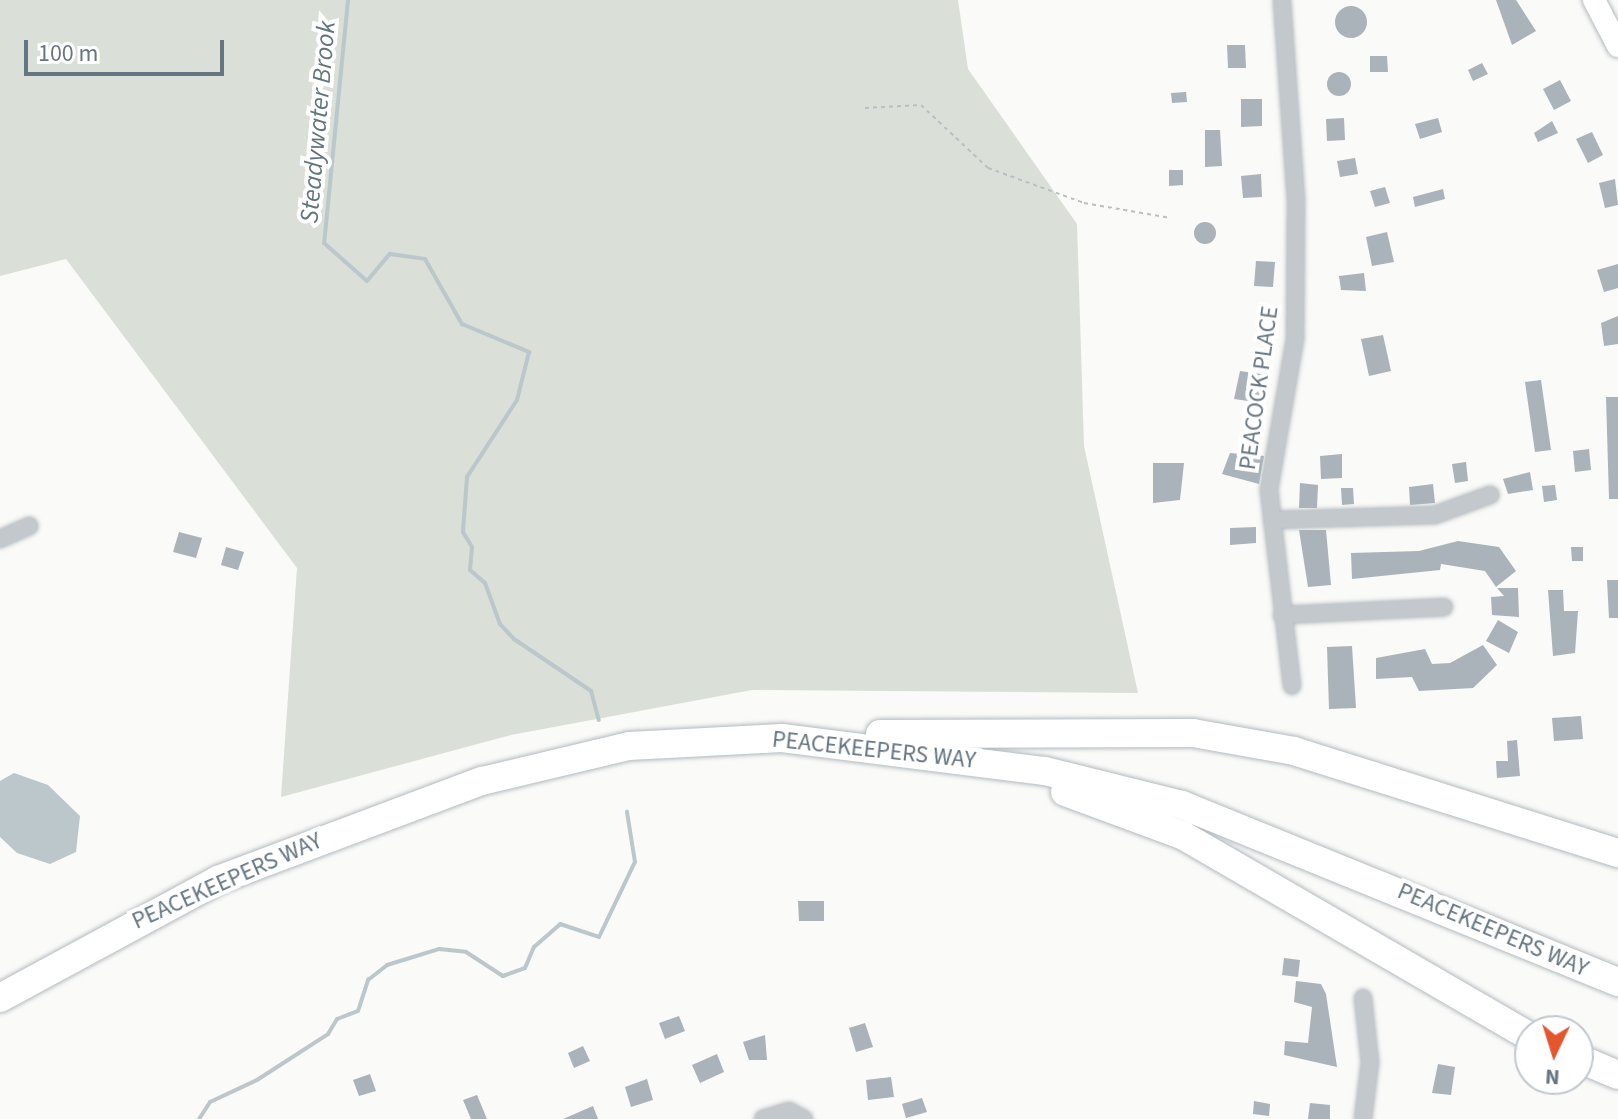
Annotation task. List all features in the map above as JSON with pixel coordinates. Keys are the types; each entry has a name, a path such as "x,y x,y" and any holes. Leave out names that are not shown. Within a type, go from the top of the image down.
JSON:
{"highway":[{"path":"782,738 1193,733 1294,751 1618,853"},
{"name":"PEACEKEEPERS WAY","path":"0,998 218,880 482,781 629,746 782,738 866,744 1045,771 1182,805 1618,982"},
{"path":"866,744 1070,794 1182,835 1514,1028"},
{"path":"1594,1065 1618,1075"}],"main road":[{"path":"1594,0 1618,46"}],"street":[{"name":"PEACOCK PLACE","path":"1282,0 1296,200 1295,339 1269,490 1292,686"},
{"path":"1272,520 1435,515 1490,495"},
{"path":"0,539 29,526"},
{"path":"1282,615 1444,607"},
{"path":"1363,998 1370,1062 1363,1119"},
{"path":"763,1119 789,1111 804,1119"}],"path":[{"path":"865,108 921,105 988,168 1084,203 1171,218"}],"shaded area":[{"path":"0,0 958,0 968,69 1077,224 1084,446 1138,693 752,690 511,735 281,797 297,568 66,259 0,276"},
{"path":"14,773 48,785 80,816 76,852 50,864 17,853 0,837 0,781"}],"building":[{"path":"1496,0 1516,0 1536,31 1512,45"},
{"path":"1351,6 1362,11 1367,22 1362,33 1351,38 1340,33 1335,22 1340,11"},
{"path":"1227,45 1245,45 1246,68 1228,68"},
{"path":"1370,56 1387,56 1388,72 1370,72"},
{"path":"1482,63 1488,74 1473,81 1468,70"},
{"path":"1339,72 1347,76 1351,84 1347,92 1339,96 1331,92 1327,84 1331,76"},
{"path":"1560,80 1571,101 1554,110 1543,89"},
{"path":"1186,92 1187,102 1172,103 1171,93"},
{"path":"1241,99 1262,99 1262,126 1241,127"},
{"path":"1344,118 1345,140 1327,141 1326,119"},
{"path":"1438,118 1442,132 1420,139 1415,124"},
{"path":"1552,121 1558,133 1538,142 1534,133"},
{"path":"1205,130 1220,130 1222,166 1205,167"},
{"path":"1592,132 1603,155 1588,163 1576,139"},
{"path":"1355,158 1358,174 1340,177 1337,161"},
{"path":"1169,170 1183,170 1183,185 1169,186"},
{"path":"1261,174 1262,197 1243,198 1241,176"},
{"path":"1615,179 1618,205 1605,208 1599,183"},
{"path":"1385,187 1390,203 1375,207 1370,191"},
{"path":"1443,189 1445,199 1415,207 1413,197"},
{"path":"1205,222 1213,225 1216,233 1213,241 1205,244 1197,241 1194,233 1197,225"},
{"path":"1387,232 1394,262 1372,266 1366,237"},
{"path":"1256,261 1275,262 1273,287 1254,286"},
{"path":"1618,264 1618,288 1604,292 1597,270"},
{"path":"1364,273 1366,291 1341,290 1339,276"},
{"path":"1618,316 1618,344 1604,346 1601,323"},
{"path":"1383,335 1391,371 1369,376 1361,339"},
{"path":"1240,371 1268,375 1262,403 1234,399"},
{"path":"1541,380 1551,450 1535,452 1525,382"},
{"path":"1606,397 1618,397 1618,499 1609,499"},
{"path":"1589,449 1591,470 1575,472 1573,451"},
{"path":"1230,453 1264,456 1259,484 1222,474"},
{"path":"1342,454 1342,478 1321,479 1320,456"},
{"path":"1466,462 1468,481 1455,483 1452,464"},
{"path":"1153,463 1184,463 1180,500 1153,503"},
{"path":"1530,472 1533,490 1508,494 1503,479"},
{"path":"1300,483 1318,485 1317,508 1299,508"},
{"path":"1433,484 1435,503 1410,505 1409,487"},
{"path":"1555,485 1557,500 1544,502 1542,486"},
{"path":"1341,488 1353,488 1354,504 1342,505"},
{"path":"1256,527 1256,543 1230,545 1230,528"},
{"path":"1299,530 1326,530 1331,585 1308,587"},
{"path":"179,532 202,538 196,558 173,552"},
{"path":"1458,541 1499,547 1516,571 1496,587 1485,571 1441,564 1440,570 1352,579 1351,553 1419,551"},
{"path":"226,547 244,552 238,570 221,565"},
{"path":"1571,547 1583,547 1583,561 1572,561"},
{"path":"1607,580 1618,580 1618,618 1609,618"},
{"path":"1497,588 1518,588 1519,617 1492,615 1491,597 1504,596"},
{"path":"1548,590 1563,590 1564,611 1578,611 1575,653 1553,656"},
{"path":"1498,620 1518,632 1509,653 1486,641"},
{"path":"1483,645 1497,665 1473,688 1419,691 1412,677 1376,679 1376,658 1425,649 1432,664 1450,663"},
{"path":"1352,646 1356,708 1329,709 1327,647"},
{"path":"1581,716 1583,739 1554,741 1552,718"},
{"path":"1517,740 1520,776 1497,778 1496,761 1508,761 1507,741"},
{"path":"798,901 824,901 824,921 799,921"},
{"path":"1284,958 1300,960 1298,977 1282,975"},
{"path":"1296,981 1321,984 1326,994 1337,1067 1284,1055 1285,1041 1308,1043 1312,1007 1294,1002"},
{"path":"679,1016 685,1031 665,1039 659,1023"},
{"path":"865,1023 873,1047 856,1052 849,1028"},
{"path":"765,1035 767,1060 749,1060 743,1042"},
{"path":"583,1046 590,1061 574,1068 568,1053"},
{"path":"717,1054 724,1072 700,1083 692,1065"},
{"path":"1438,1064 1455,1067 1451,1095 1432,1093"},
{"path":"370,1074 376,1091 359,1096 353,1080"},
{"path":"891,1077 894,1097 868,1100 866,1080"},
{"path":"647,1079 653,1100 631,1107 625,1087"},
{"path":"477,1095 487,1119 471,1119 463,1100"},
{"path":"922,1098 927,1112 906,1118 902,1104"},
{"path":"1254,1101 1270,1104 1269,1116 1253,1114"},
{"path":"1310,1103 1330,1105 1330,1119 1308,1119"},
{"path":"593,1106 598,1119 563,1119"}],"waterway":[{"name":"Steadywater Brook","path":"348,0 324,243 367,281 390,254 425,259 462,324 529,352 517,400 467,477 463,532 472,547 470,570 485,583 500,624 514,639 591,691 599,720"},
{"name":"Steadywater Brook","path":"199,1119 210,1102 257,1080 328,1034 337,1019 358,1011 368,980 387,965 439,949 466,952 503,976 525,968 534,947 560,924 599,937 635,862 627,812"}]}
